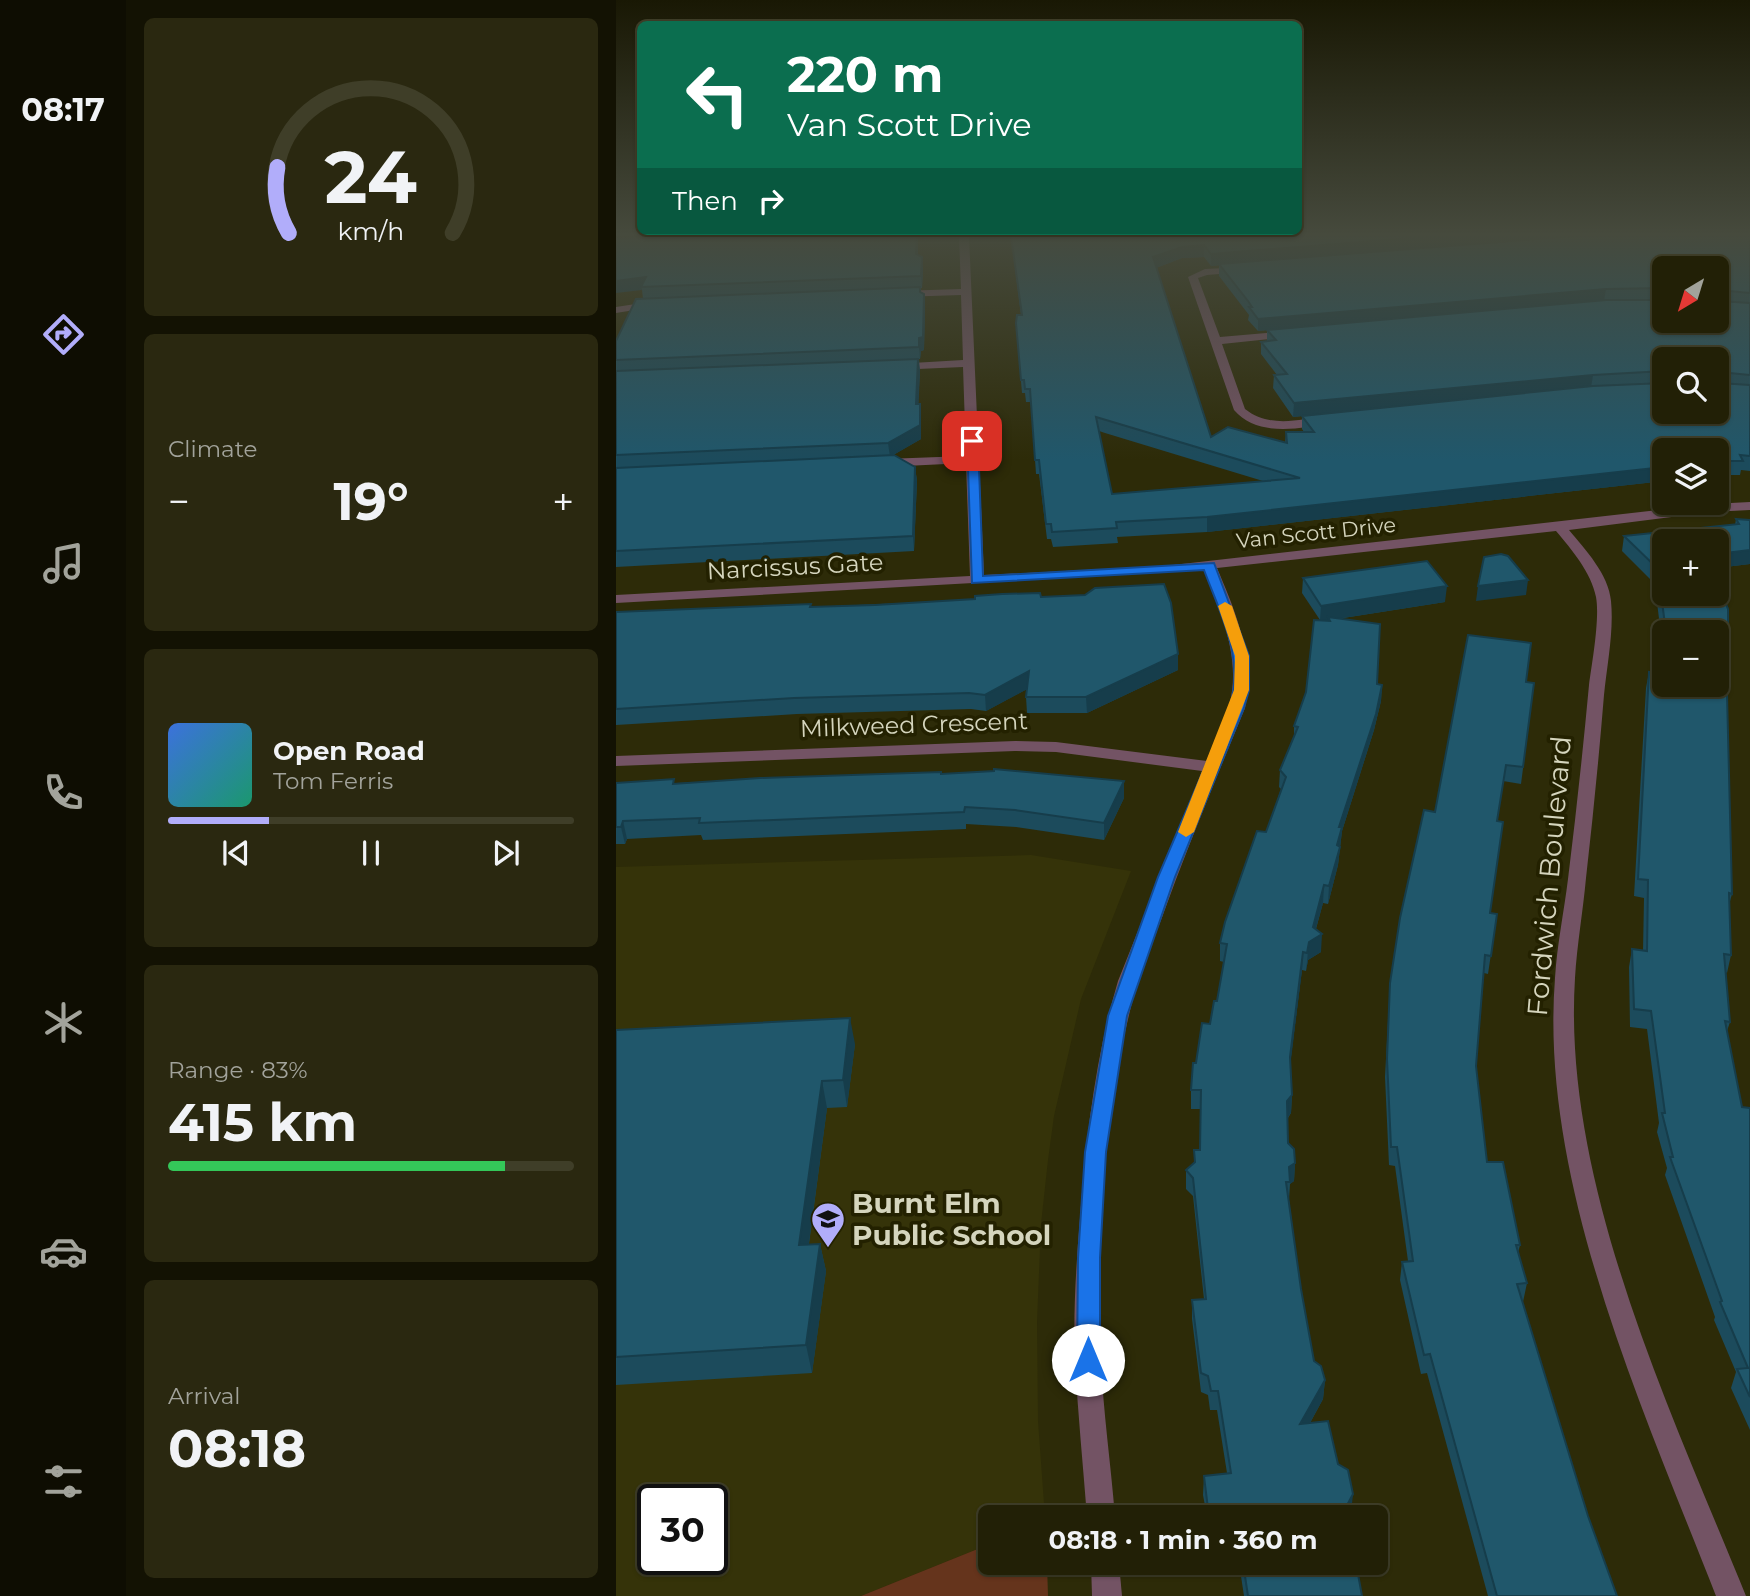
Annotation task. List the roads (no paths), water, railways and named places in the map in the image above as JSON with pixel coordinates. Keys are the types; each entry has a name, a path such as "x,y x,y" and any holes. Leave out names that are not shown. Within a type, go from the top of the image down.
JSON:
{"street":[{"path":"967,310 977,580"},
{"path":"1205,310 1240,411 1253,421 1279,425 1342,419"},
{"path":"1215,341 1300,333"},
{"path":"888,367 969,363"},
{"path":"872,464 973,459"},
{"name":"Van Scott Drive","path":"977,580 1209,566 1712,508 1750,506"},
{"name":"Fordwich Boulevard","path":"1559,527 1580,550 1597,579 1604,600 1564,1008 1570,1107 1598,1239 1627,1331 1731,1596"},
{"path":"1100,1505 1088,1360 1089,1258 1096,1152 1104,1089 1118,1016 1128,981 1167,877 1237,708 1243,671 1239,642 1209,566"},
{"name":"Narcissus Gate","path":"616,598 977,580"},
{"name":"Milkweed Crescent","path":"616,761 1015,746 1056,747 1213,767"},
{"path":"1106,1575 1107,1596"}],"place":[{"name":"Burnt Elm Public School","path":"828,1249"}]}
